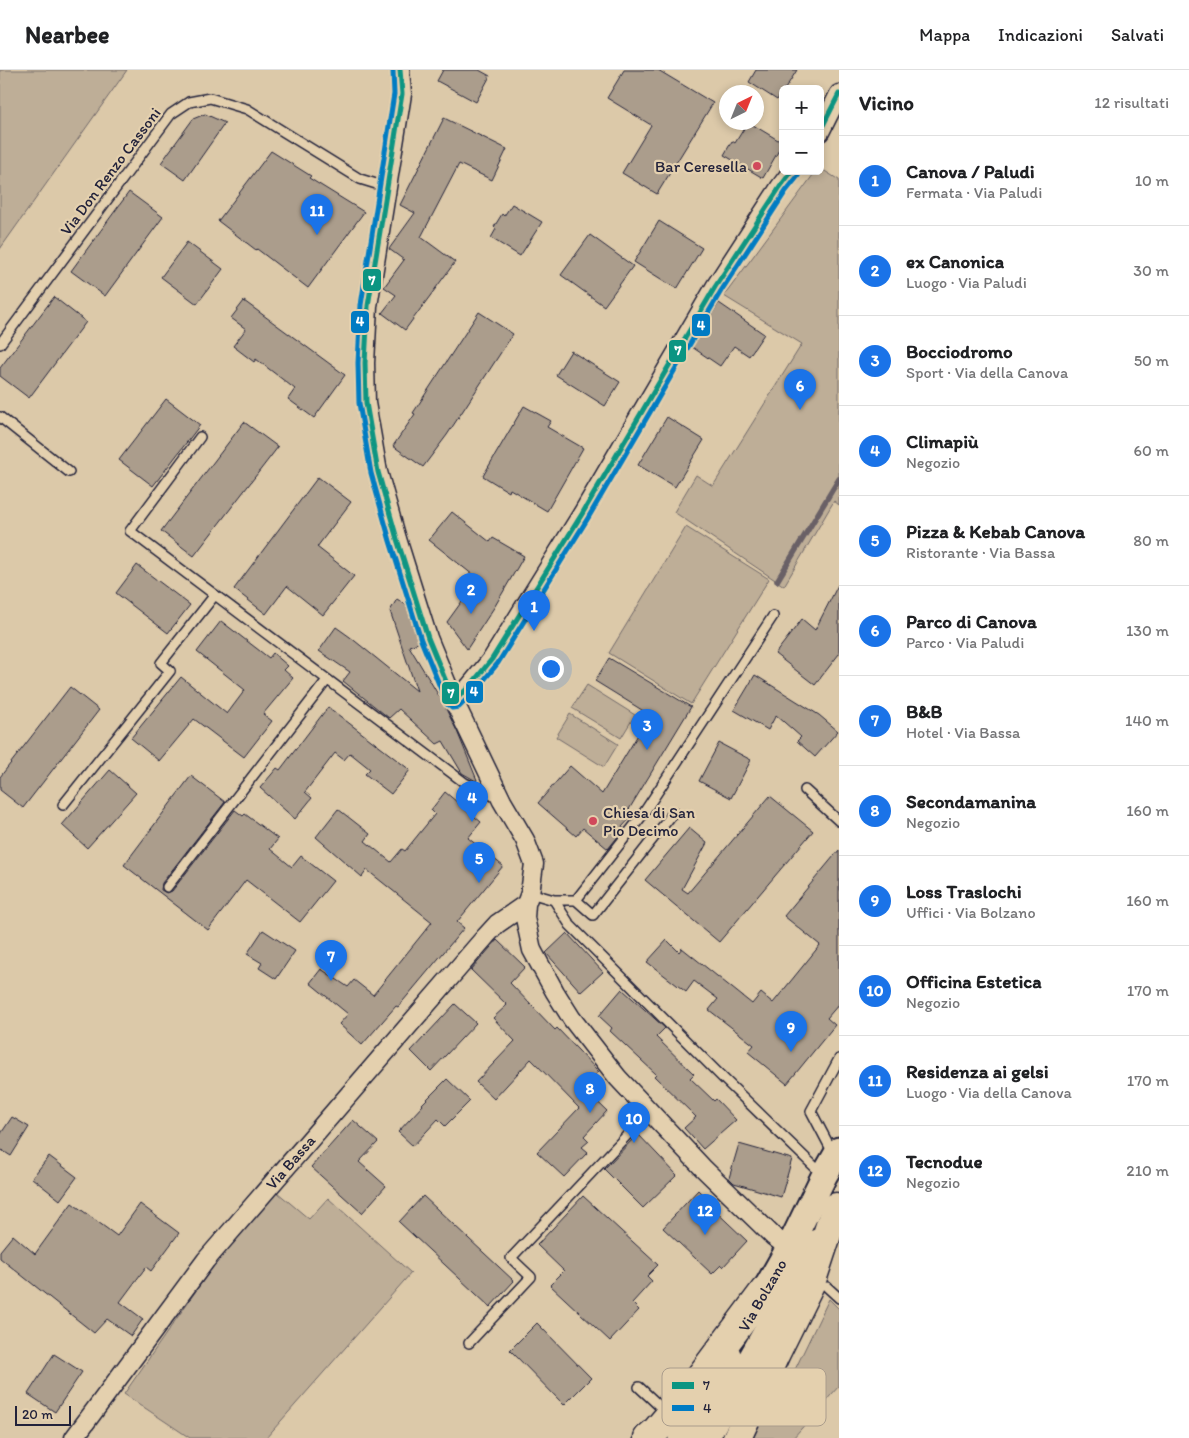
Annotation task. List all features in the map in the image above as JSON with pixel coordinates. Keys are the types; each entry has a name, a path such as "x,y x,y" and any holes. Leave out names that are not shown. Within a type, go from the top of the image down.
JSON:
{"highway":[{"path":"769,1368 812,1280 838,1205"},
{"path":"707,1368 765,1290"},
{"path":"737,1438 742,1426"},
{"path":"648,1438 675,1427"}],"main road":[{"name":"Via Bolzano","path":"765,1290 781,1242 833,1161"},
{"name":"Via Bolzano","path":"746,1368 838,1205"},
{"name":"Via Bolzano","path":"706,1438 713,1426"}],"street":[{"path":"400,70 402,94 368,306 365,363 366,403 378,472 396,539 425,630 454,701 502,801 525,840 534,864 525,918 532,950 555,992 589,1042 649,1112 703,1168 781,1242"},
{"path":"821,130 837,102"},
{"path":"454,701 470,686 492,659 582,514 715,287 789,175"},
{"name":"Via Bassa","path":"74,1438 206,1260 486,936 497,924 528,899"}],"lane":[{"name":"Via Don Renzo Cassoni","path":"0,344 171,114 189,102 210,98 247,109 360,179 386,187"},
{"path":"0,417 69,472"},
{"path":"200,437 130,531 465,784 502,801"},
{"path":"63,805 170,670 160,663 214,596"},
{"path":"576,900 641,817 772,616"},
{"path":"167,887 327,680"},
{"path":"805,790 839,821"},
{"path":"528,899 576,900 594,915 674,812"},
{"path":"554,900 570,925 717,1072 833,1161"},
{"path":"833,1161 811,1111 839,1059"},
{"path":"469,1343 531,1278 511,1258 649,1112"},
{"path":"827,1287 839,1298"},
{"path":"639,1387 662,1413"}],"shaded area":[{"path":"0,70 127,70 0,249"},
{"path":"824,171 839,180 839,505 834,501 784,586 674,512 696,475 713,486 802,344 724,296 813,175 824,175"},
{"path":"686,527 769,579 691,704 609,653"},
{"path":"587,685 635,715 621,738 572,708"},
{"path":"570,714 618,744 604,767 556,737"},
{"path":"277,1192 309,1219 328,1198 411,1273 266,1438 190,1438 124,1394 214,1265"},
{"path":"829,1299 839,1309 839,1386 826,1401 826,1368 796,1368"},
{"path":"755,1426 804,1426 793,1438 749,1438"}],"building":[{"path":"443,70 479,70 490,76 476,102 437,81"},
{"path":"624,70 658,70 713,103 657,194 622,173 651,125 607,98"},
{"path":"756,70 797,70 788,85 779,85 779,97 777,100 764,92 764,85 754,85 749,82"},
{"path":"205,114 225,123 185,180 161,163 193,119"},
{"path":"444,118 507,149 492,180 459,164 421,237 455,262 405,330 382,313 396,295 384,287 404,260 389,249 415,213 400,205"},
{"path":"743,130 761,130 779,141 779,150 763,178 724,155 732,141 735,143"},
{"path":"271,151 311,176 309,178 364,212 308,288 218,221"},
{"path":"129,192 163,217 105,296 71,271"},
{"path":"512,204 542,222 520,256 491,238 496,229 494,227 502,214 504,216"},
{"path":"659,221 702,248 677,289 634,262"},
{"path":"590,235 633,266 604,306 561,275"},
{"path":"187,242 223,269 197,304 161,277"},
{"path":"54,297 86,322 29,398 0,376 0,368"},
{"path":"244,301 345,375 314,418 288,399 295,389 256,359 254,362 233,346 246,329 231,318"},
{"path":"719,303 764,334 749,356 734,346 720,366 692,347"},
{"path":"479,312 513,334 447,435 423,467 393,446"},
{"path":"571,351 620,382 605,406 556,375"},
{"path":"166,399 200,425 153,486 119,460"},
{"path":"524,406 551,421 547,427 583,448 547,511 510,489 509,492 483,476"},
{"path":"667,417 704,440 675,487 638,465"},
{"path":"244,422 278,447 194,556 161,531"},
{"path":"318,477 351,502 317,547 354,576 323,615 287,586 266,614 234,589"},
{"path":"452,512 490,542 493,538 524,556 467,649 447,622 478,579 429,540"},
{"path":"137,565 190,605 168,633 116,593"},
{"path":"839,583 839,654 815,685 775,654 802,619 815,630"},
{"path":"397,599 406,605 418,643 409,646 442,701 457,731 476,781 462,773 443,741 437,744 399,709 389,718 343,681 350,672 319,651 336,627 417,691 390,611"},
{"path":"221,621 269,658 273,653 288,666 284,670 293,678 263,714 272,721 244,757 194,719 159,761 131,738 181,677 227,714 245,690 197,652"},
{"path":"609,658 691,707 628,811 633,815 622,827 624,829 608,849 583,828 576,836 538,803 570,766 602,794 650,715 595,681"},
{"path":"755,675 819,715 838,731 815,757 797,741 801,737 776,715 768,730 734,710"},
{"path":"70,687 99,710 23,808 0,790 0,777"},
{"path":"328,707 410,770 391,794 365,774 370,769 350,753 344,760 335,753 305,792 312,798 295,819 260,788 277,768 280,770"},
{"path":"719,743 751,760 731,798 699,781"},
{"path":"110,770 136,793 87,848 62,825"},
{"path":"191,776 225,802 162,883 161,890 167,893 172,891 235,810 243,816 245,814 278,839 270,849 292,867 301,856 333,881 300,922 246,880 208,930 124,865"},
{"path":"445,792 481,822 468,838 503,866 457,922 464,928 398,1007 396,1006 362,1045 339,1024 348,1014 310,983 321,969 348,987 354,980 373,995 432,922 367,870 362,877 316,837 338,809 370,834 365,841 391,862 402,849 405,851 435,814 431,810"},
{"path":"770,796 813,831 719,942 645,880 689,828 707,843 682,889 688,893"},
{"path":"839,850 839,1004 827,1018 835,1025 787,1084 748,1052 754,1045 709,1010 718,999 694,981 686,992 647,962 667,940 679,952 682,948 752,1004 761,993 773,1003 820,945 784,916"},
{"path":"263,930 295,951 276,979 259,968 262,963 247,954"},
{"path":"567,933 603,972 581,992 546,953"},
{"path":"497,940 525,967 510,983 599,1072 582,1087 607,1111 584,1136 589,1141 582,1147 588,1152 564,1177 537,1152 579,1108 531,1059 494,1099 476,1082 515,1041 493,1018 507,1005 471,970"},
{"path":"622,989 665,1028 656,1037 694,1074 690,1078 714,1101 716,1099 736,1120 703,1149 684,1128 696,1117 654,1076 656,1074 610,1031 612,1028 599,1016"},
{"path":"455,1004 476,1023 431,1071 411,1051"},
{"path":"447,1079 470,1101 445,1126 438,1119 413,1146 398,1132"},
{"path":"12,1117 29,1127 11,1156 0,1149 0,1135"},
{"path":"353,1120 378,1142 359,1162 386,1186 362,1213 311,1167"},
{"path":"638,1134 677,1175 643,1208 604,1169"},
{"path":"739,1144 792,1159 781,1197 734,1183 729,1178"},
{"path":"49,1156 77,1177 60,1200 32,1178"},
{"path":"698,1190 710,1202 708,1204 747,1241 723,1267 721,1265 712,1274 663,1228"},
{"path":"423,1196 514,1281 490,1307 399,1222"},
{"path":"583,1196 658,1265 647,1276 652,1281 632,1303 639,1310 610,1341 550,1285 564,1271 537,1245"},
{"path":"72,1203 117,1236 140,1204 179,1233 151,1271 146,1267 120,1302 143,1319 131,1336 107,1319 94,1333 0,1258 0,1251 13,1235 35,1254"},
{"path":"537,1323 591,1378 564,1405 510,1350"},
{"path":"54,1354 82,1372 55,1412 28,1394"}],"waterway":[{"path":"777,581 839,479"}],"transit line":[{"name":"7","path":"400,70 402,94 368,306 365,363 366,403 378,472 397,539 428,638 454,701 470,686 492,659 582,514 715,287 789,175"},
{"name":"4","path":"393,71 394,94 361,305 358,363 359,403 371,473 390,541 421,640 447,704 452,708 459,707 498,663 588,518 721,291 786,191 798,176"},
{"name":"7","path":"821,130 839,94"}],"place":[{"name":"Bar Ceresella","path":"757,166"},
{"name":"Residenza ai gelsi","path":"317,235"},
{"name":"Parco di Canova","path":"800,410"},
{"name":"ex Canonica","path":"471,614"},
{"name":"Canova / Paludi","path":"534,631"},
{"name":"Bocciodromo","path":"647,750"},
{"name":"Chiesa di San Pio Decimo","path":"593,821"},
{"name":"Climapiù","path":"472,822"},
{"name":"Pizza & Kebab Canova","path":"479,883"},
{"name":"B&B","path":"331,981"},
{"name":"Loss Traslochi","path":"791,1052"},
{"name":"Secondamanina","path":"590,1113"},
{"name":"Officina Estetica","path":"634,1143"},
{"name":"Tecnodue","path":"705,1235"}]}
